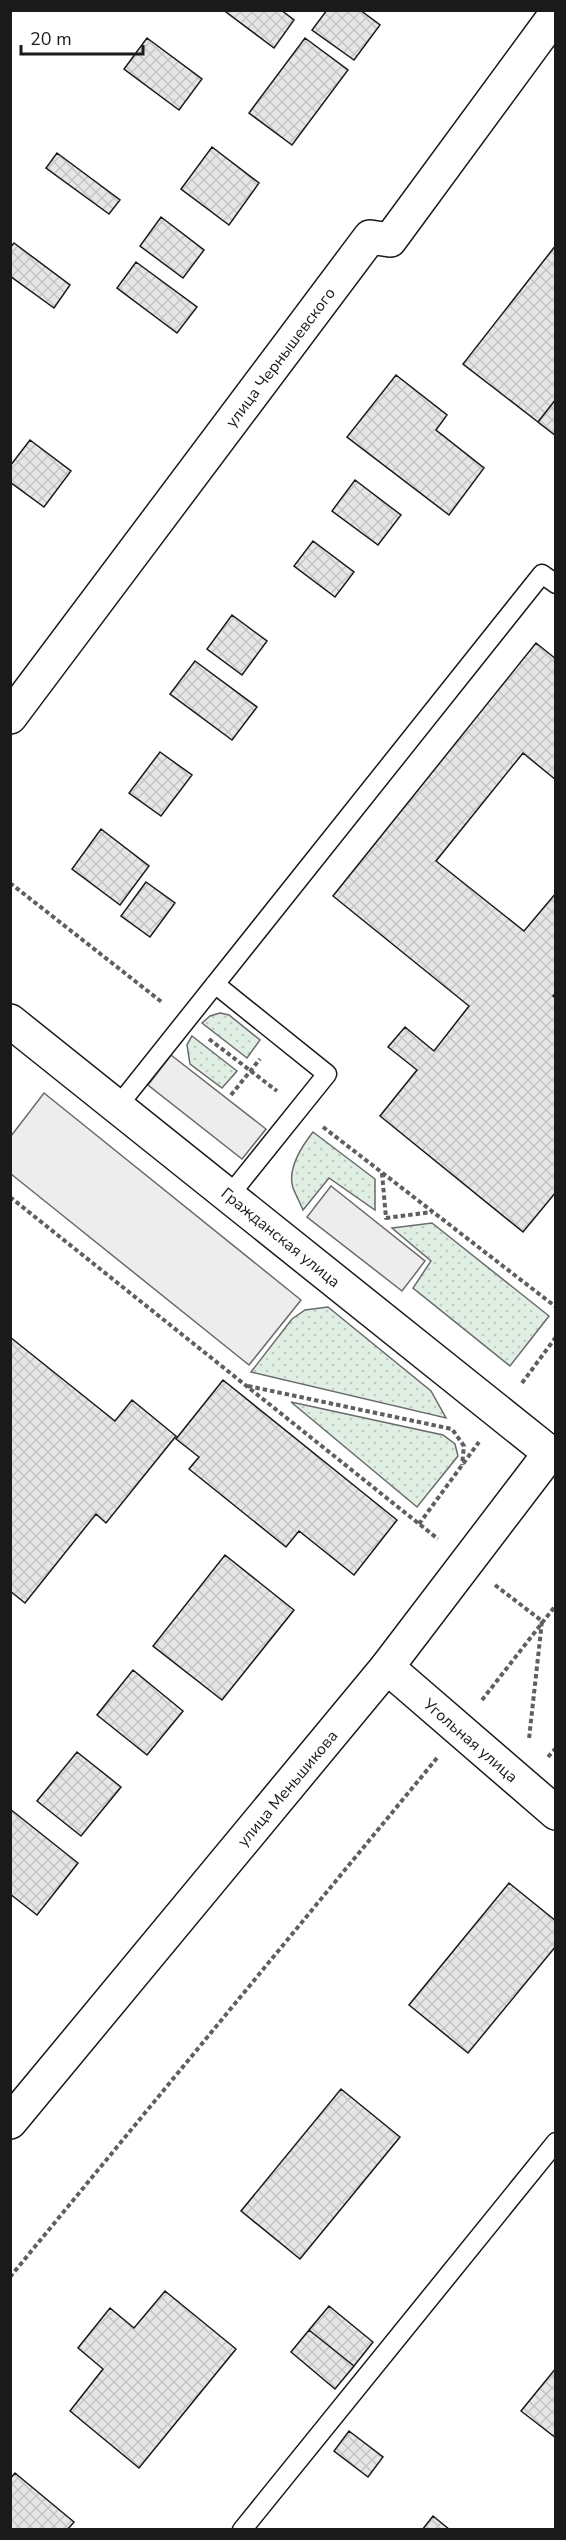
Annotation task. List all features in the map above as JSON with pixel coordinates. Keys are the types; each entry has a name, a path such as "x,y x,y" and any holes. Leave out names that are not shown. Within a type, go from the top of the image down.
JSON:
{"main road":[{"name":"улица Чернышевского","path":"10,717 370,237 390,240 555,14"},
{"name":"Гражданская улица","path":"10,1021 553,1450"},
{"name":"улица Меньшикова","path":"10,2122 387,1667 465,1562 553,1450"},
{"name":"Угольная улица","path":"387,1667 555,1814"}],"lane":[{"path":"118,1106 542,574 555,584"},
{"path":"215,984 327,1074 229,1196"},
{"path":"242,2529 555,2142"}],"path":[{"path":"231,1095 279,1035"},
{"path":"382,1173 386,1218 432,1212"},
{"path":"10,1197 465,1562 542,1621"},
{"path":"246,1385 452,1429 464,1446 462,1465"},
{"path":"10,2277 459,1730 555,1605"},
{"path":"524,1786 542,1621"},
{"path":"524,1786 555,1748"}],"green space":[{"path":"220,1013 229,1015 260,1040 247,1058 202,1023 210,1016"},
{"path":"192,1036 237,1071 222,1088 190,1064 187,1045"},
{"path":"313,1132 375,1179 375,1210 329,1178 303,1210 293,1188 292,1173 300,1151"},
{"path":"432,1223 549,1316 510,1366 413,1288 431,1261 392,1228"},
{"path":"328,1307 431,1391 446,1418 251,1372 292,1319 305,1310"},
{"path":"291,1402 443,1435 455,1444 458,1456 417,1507"}],"shaded area":[{"path":"171,1055 266,1129 242,1159 148,1085"},
{"path":"44,1093 301,1300 249,1365 11,1174 11,1136"},
{"path":"331,1186 425,1261 402,1291 307,1217"}],"building":[{"path":"227,10 281,10 294,20 274,48 226,12"},
{"path":"327,10 360,10 380,25 354,60 312,30"},
{"path":"147,38 202,79 179,110 124,69"},
{"path":"305,38 348,70 292,145 249,113"},
{"path":"212,147 259,183 229,225 181,189"},
{"path":"57,153 120,200 109,214 46,168"},
{"path":"161,217 204,250 183,278 140,246"},
{"path":"14,243 70,285 54,308 10,276 10,248"},
{"path":"556,245 556,399 538,422 463,364"},
{"path":"136,262 197,307 177,333 117,288"},
{"path":"396,375 447,415 436,430 484,468 449,515 347,437"},
{"path":"556,399 556,436 538,422"},
{"path":"30,440 71,471 44,507 10,482 10,466"},
{"path":"355,480 401,515 378,545 332,511"},
{"path":"313,541 354,572 335,597 294,566"},
{"path":"232,615 267,641 242,675 207,649"},
{"path":"536,643 556,659 556,780 523,753 436,861 524,931 556,893 556,993 553,996 556,998 556,1192 523,1232 380,1116 417,1070 388,1047 405,1027 434,1051 469,1006 333,896"},
{"path":"195,661 257,707 232,740 170,694"},
{"path":"160,752 192,775 161,816 129,793"},
{"path":"101,829 149,866 120,905 72,869"},
{"path":"146,882 175,903 150,937 121,916"},
{"path":"10,1337 115,1421 132,1400 176,1436 106,1523 96,1514 25,1603 10,1591"},
{"path":"223,1380 397,1520 354,1575 299,1531 286,1547 189,1469 199,1457 176,1439"},
{"path":"225,1555 294,1610 222,1700 153,1646"},
{"path":"133,1670 183,1711 147,1755 97,1715"},
{"path":"77,1752 121,1787 81,1836 37,1801"},
{"path":"10,1809 78,1863 37,1915 10,1894"},
{"path":"509,1883 556,1921 556,1946 468,2053 409,2005"},
{"path":"341,2089 400,2137 300,2259 241,2211"},
{"path":"165,2291 236,2349 139,2468 70,2411 103,2369 78,2348 110,2308 134,2328"},
{"path":"329,2306 373,2342 354,2366 309,2330"},
{"path":"309,2330 354,2366 335,2389 291,2352"},
{"path":"556,2368 556,2438 521,2411"},
{"path":"349,2431 383,2457 368,2477 334,2451"},
{"path":"15,2473 74,2522 67,2530 10,2530 10,2479"},
{"path":"433,2516 450,2530 422,2530"}]}
